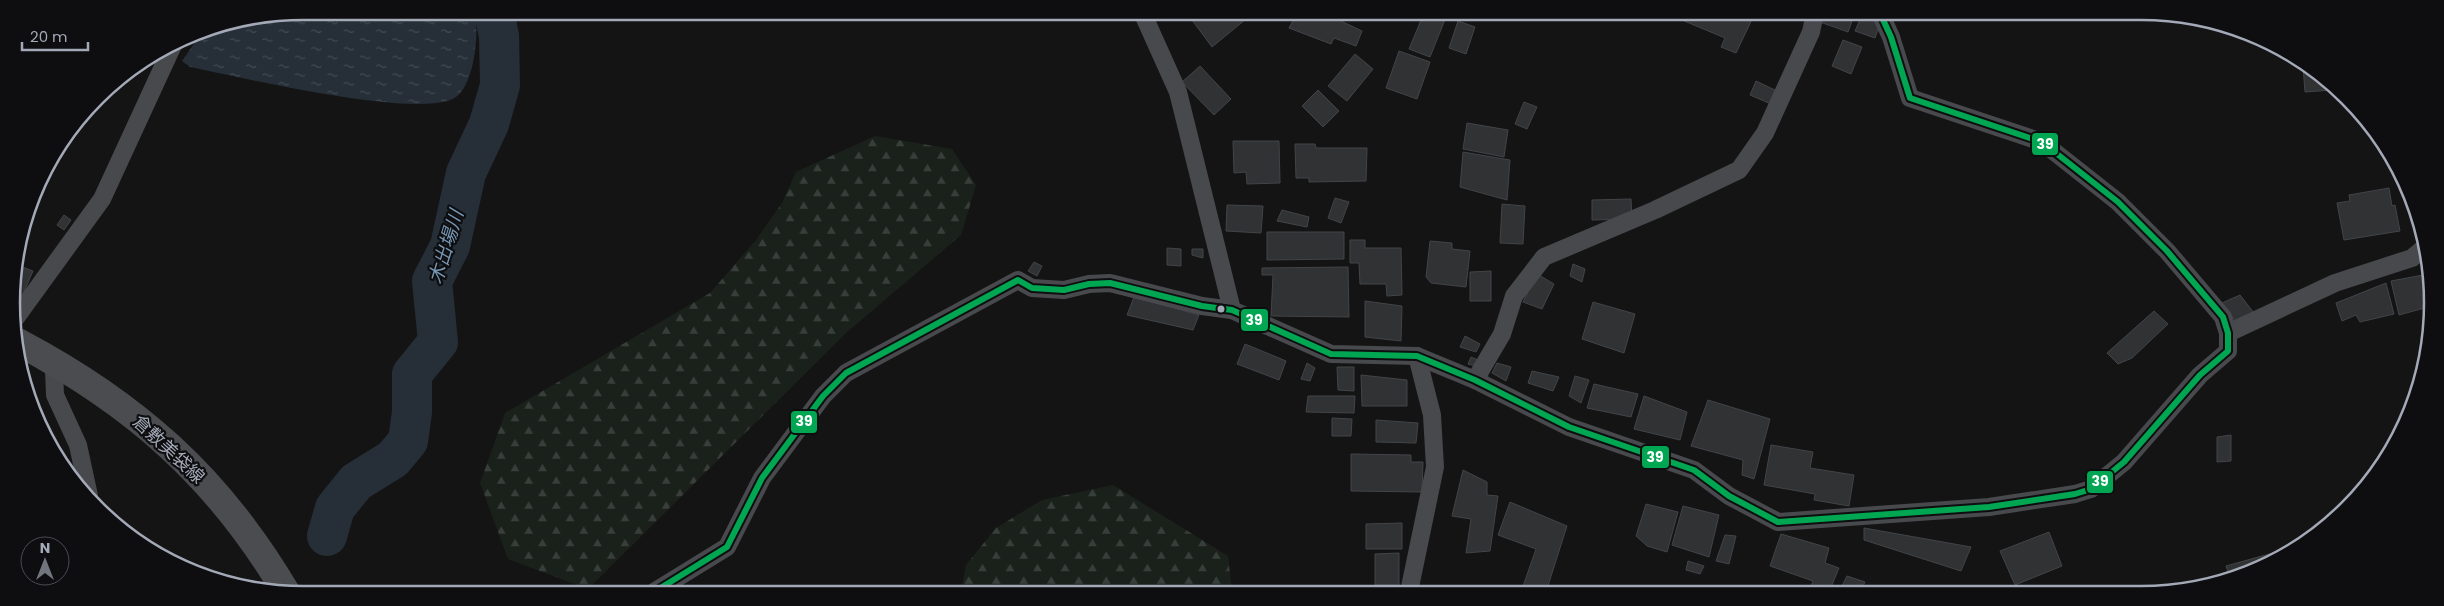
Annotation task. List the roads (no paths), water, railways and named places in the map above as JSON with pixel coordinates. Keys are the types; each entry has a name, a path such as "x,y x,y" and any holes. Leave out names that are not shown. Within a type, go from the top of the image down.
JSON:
{"main road":[{"name":"倉敷美袋線","path":"23,345 63,366 109,396 151,428 197,473 236,517 265,556 282,585"}],"street":[{"path":"1146,20 1178,92 1232,310"},
{"path":"1475,380 1502,334 1514,296 1544,257 1655,210 1739,170 1766,133 1811,32 1814,20"},
{"path":"664,586 727,547 762,478 823,396 846,373 1018,280 1032,288 1064,290 1089,284 1110,283 1202,306 1232,310 1331,354 1417,356 1475,380 1568,426 1694,470 1729,496 1778,522 1989,507 2075,494 2091,489 2124,462 2200,375 2228,351 2228,333 2223,317 2166,251 2118,202 2042,142 1910,98 1891,37 1883,20"},
{"path":"20,312 102,199 169,54"},
{"path":"2228,333 2335,283 2412,258 2420,252"},
{"path":"1410,586 1435,467 1432,415 1417,356"},
{"path":"63,366 54,370 55,396 78,445 87,486"}],"water":[{"path":"303,20 476,20 476,44 468,81 456,97 437,103 407,104 369,100 285,87 190,67 182,61 195,42 212,35 266,22"}],"waterway":[{"name":"木出場川","path":"327,536 335,508 356,482 393,459 408,441 412,412 412,374 438,342 432,281 450,246 466,173 489,124 500,85 499,36 496,20"}]}
